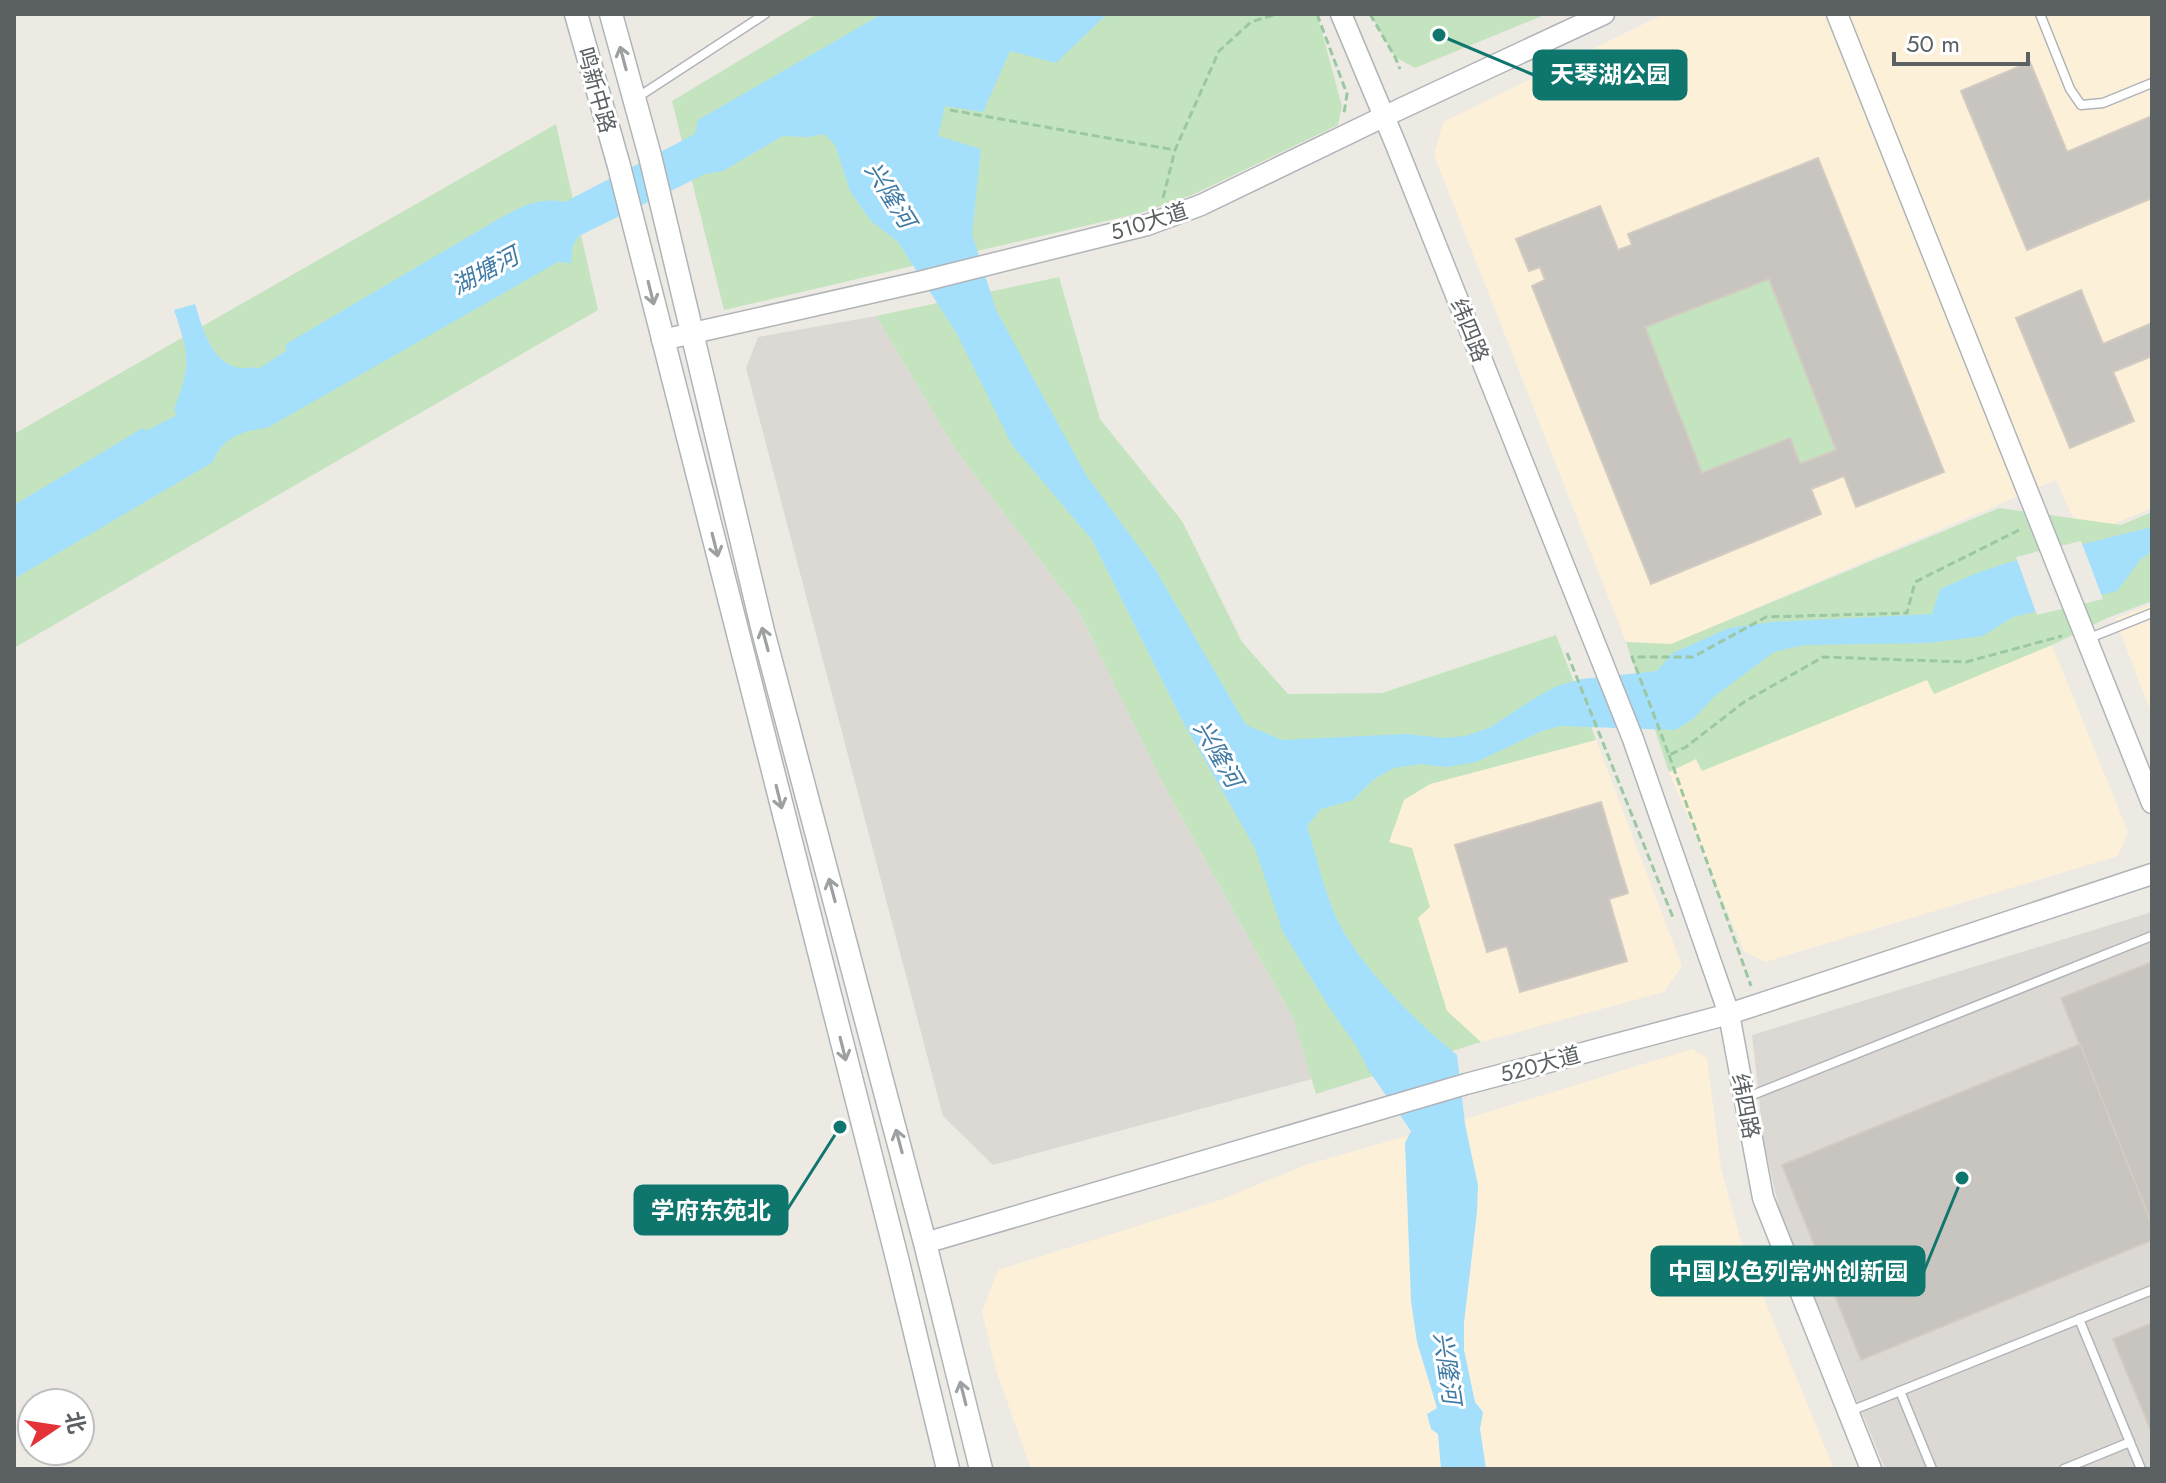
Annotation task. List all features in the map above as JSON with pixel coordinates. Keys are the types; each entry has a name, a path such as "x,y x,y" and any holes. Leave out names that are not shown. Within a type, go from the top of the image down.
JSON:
{"main road":[{"name":"鸣新中路","path":"576,14 619,166 948,1469"},
{"name":"鸣新中路","path":"611,14 650,156 763,631 925,1243 981,1469"}],"street":[{"name":"纬四路","path":"1341,14 1633,739 1729,1014 1763,1198 1871,1469"},
{"name":"510大道","path":"662,340 923,281 1147,225 1201,205 1604,14"},
{"path":"1837,14 2152,803"},
{"name":"520大道","path":"925,1243 1466,1084 1729,1014 2152,874"}],"lane":[{"path":"634,100 765,14"},
{"path":"2040,14 2070,89 2081,105 2103,103 2152,83"},
{"path":"2086,639 2152,613"},
{"path":"1745,1098 2152,936"},
{"path":"1848,1412 2152,1290"},
{"path":"2079,1319 2141,1469"},
{"path":"1900,1391 1932,1469"},
{"path":"2064,1469 2130,1442"}],"path":[{"path":"1161,205 1175,150 1219,51 1251,22 1277,14"},
{"path":"1317,14 1347,94 1343,117"},
{"path":"1370,14 1400,69"},
{"path":"950,110 1175,150"},
{"path":"1751,986 1632,657 1693,657 1766,617 1907,613 1915,582 2019,530"},
{"path":"1669,755 1686,747 1744,702 1823,657 1966,662 2062,636"},
{"path":"1567,653 1678,929"}],"shaded area":[{"path":"1664,14 2152,14 2152,508 2082,537 2056,480 1671,644 1626,642 1434,155 1443,122"},
{"path":"876,316 955,449 1078,610 1163,784 1293,1018 1312,1079 993,1165 943,1116 746,368 758,337"},
{"path":"2152,604 2152,715 2115,619"},
{"path":"2052,645 2128,832 2118,856 1765,962 1744,951 1669,772 1696,759 1701,771 1927,679 1934,693"},
{"path":"1596,740 1682,966 1664,992 1481,1042 1447,1011 1418,918 1389,842 1404,800 1430,784"},
{"path":"2152,912 2152,1469 1885,1469 1780,1213 1764,1144 1752,1035"},
{"path":"1692,1049 1707,1058 1721,1168 1742,1245 1834,1469 1031,1469 996,1370 982,1312 998,1270 1220,1200 1306,1165"}],"green space":[{"path":"817,14 1317,14 1342,106 1338,125 1192,195 1140,213 724,310 672,101"},
{"path":"1370,14 1547,14 1415,68 1395,57"},
{"path":"556,124 598,310 14,648 14,434"},
{"path":"1059,277 1100,419 1182,521 1242,642 1288,694 1382,693 1556,635 1596,740 1430,784 1404,800 1389,842 1412,848 1430,907 1418,918 1447,1011 1481,1042 1316,1094 1293,1018 1163,784 1078,610 955,449 876,316"},
{"path":"1769,279 1836,450 1800,464 1789,438 1702,473 1645,327"},
{"path":"1999,508 2121,525 2152,512 2152,601 1934,694 1927,680 1702,771 1696,759 1669,772 1626,642 1671,644"}],"water":[{"path":"882,14 1107,14 1056,63 1010,51 983,112 945,106 938,136 981,149 972,234 996,310 1086,475 1155,569 1246,725 1282,740 1405,734 1445,738 1465,736 1489,728 1557,686 1582,679 1657,671 1673,653 1729,628 1772,622 1932,614 1940,589 1977,573 2152,527 2152,551 2141,559 2117,591 2013,617 1983,636 1929,643 1804,645 1774,652 1715,696 1693,719 1675,730 1560,726 1542,731 1476,762 1447,767 1420,764 1394,768 1374,779 1353,800 1321,809 1307,826 1335,915 1357,953 1388,991 1457,1055 1465,1124 1478,1185 1464,1350 1475,1402 1483,1412 1480,1429 1486,1469 1441,1469 1438,1434 1431,1429 1427,1414 1437,1408 1417,1342 1411,1301 1405,1143 1411,1131 1369,1071 1357,1047 1283,932 1255,848 1182,720 1092,540 1012,445 957,334 898,242 870,220 850,191 835,145 824,134 783,136 723,171 705,174 579,236 573,245 571,263 558,262 267,428 234,437 222,447 213,462 14,579 14,505 143,428 146,431 177,415 174,409 184,380 186,359 174,310 195,304 207,339 221,359 241,368 258,369 286,351 286,344 504,216 537,202 565,202 695,134 698,120"}],"pier":[{"path":"2081,541 2103,599 2037,615 2016,557"}],"building":[{"path":"2030,62 2067,152 2152,116 2152,198 2027,250 1961,91"},
{"path":"1818,158 1944,472 1856,507 1844,476 1811,489 1821,514 1651,584 1532,286 1545,280 1540,267 1529,271 1516,239 1600,206 1618,250 1632,245 1628,234","holes":["1769,279 1836,450 1800,464 1790,438 1702,473 1645,327"]},
{"path":"2081,290 2103,344 2152,323 2152,356 2113,372 2134,421 2070,448 2016,318"},
{"path":"1601,802 1628,893 1609,899 1627,961 1520,992 1507,946 1487,952 1455,845"},
{"path":"2152,962 2152,1225 2061,998"},
{"path":"2080,1044 2152,1225 2152,1240 1861,1360 1782,1165"},
{"path":"2152,1323 2152,1433 2113,1339"}],"place":[{"name":"天琴湖公园","path":"1439,35"},
{"name":"学府东苑北","path":"840,1127"},
{"name":"中国以色列常州创新园","path":"1962,1178"}],"water label":[{"name":"兴隆河","path":"890,195"},
{"name":"湖塘河","path":"485,271"},
{"name":"兴隆河","path":"1218,754"},
{"name":"兴隆河","path":"1447,1368"}]}
